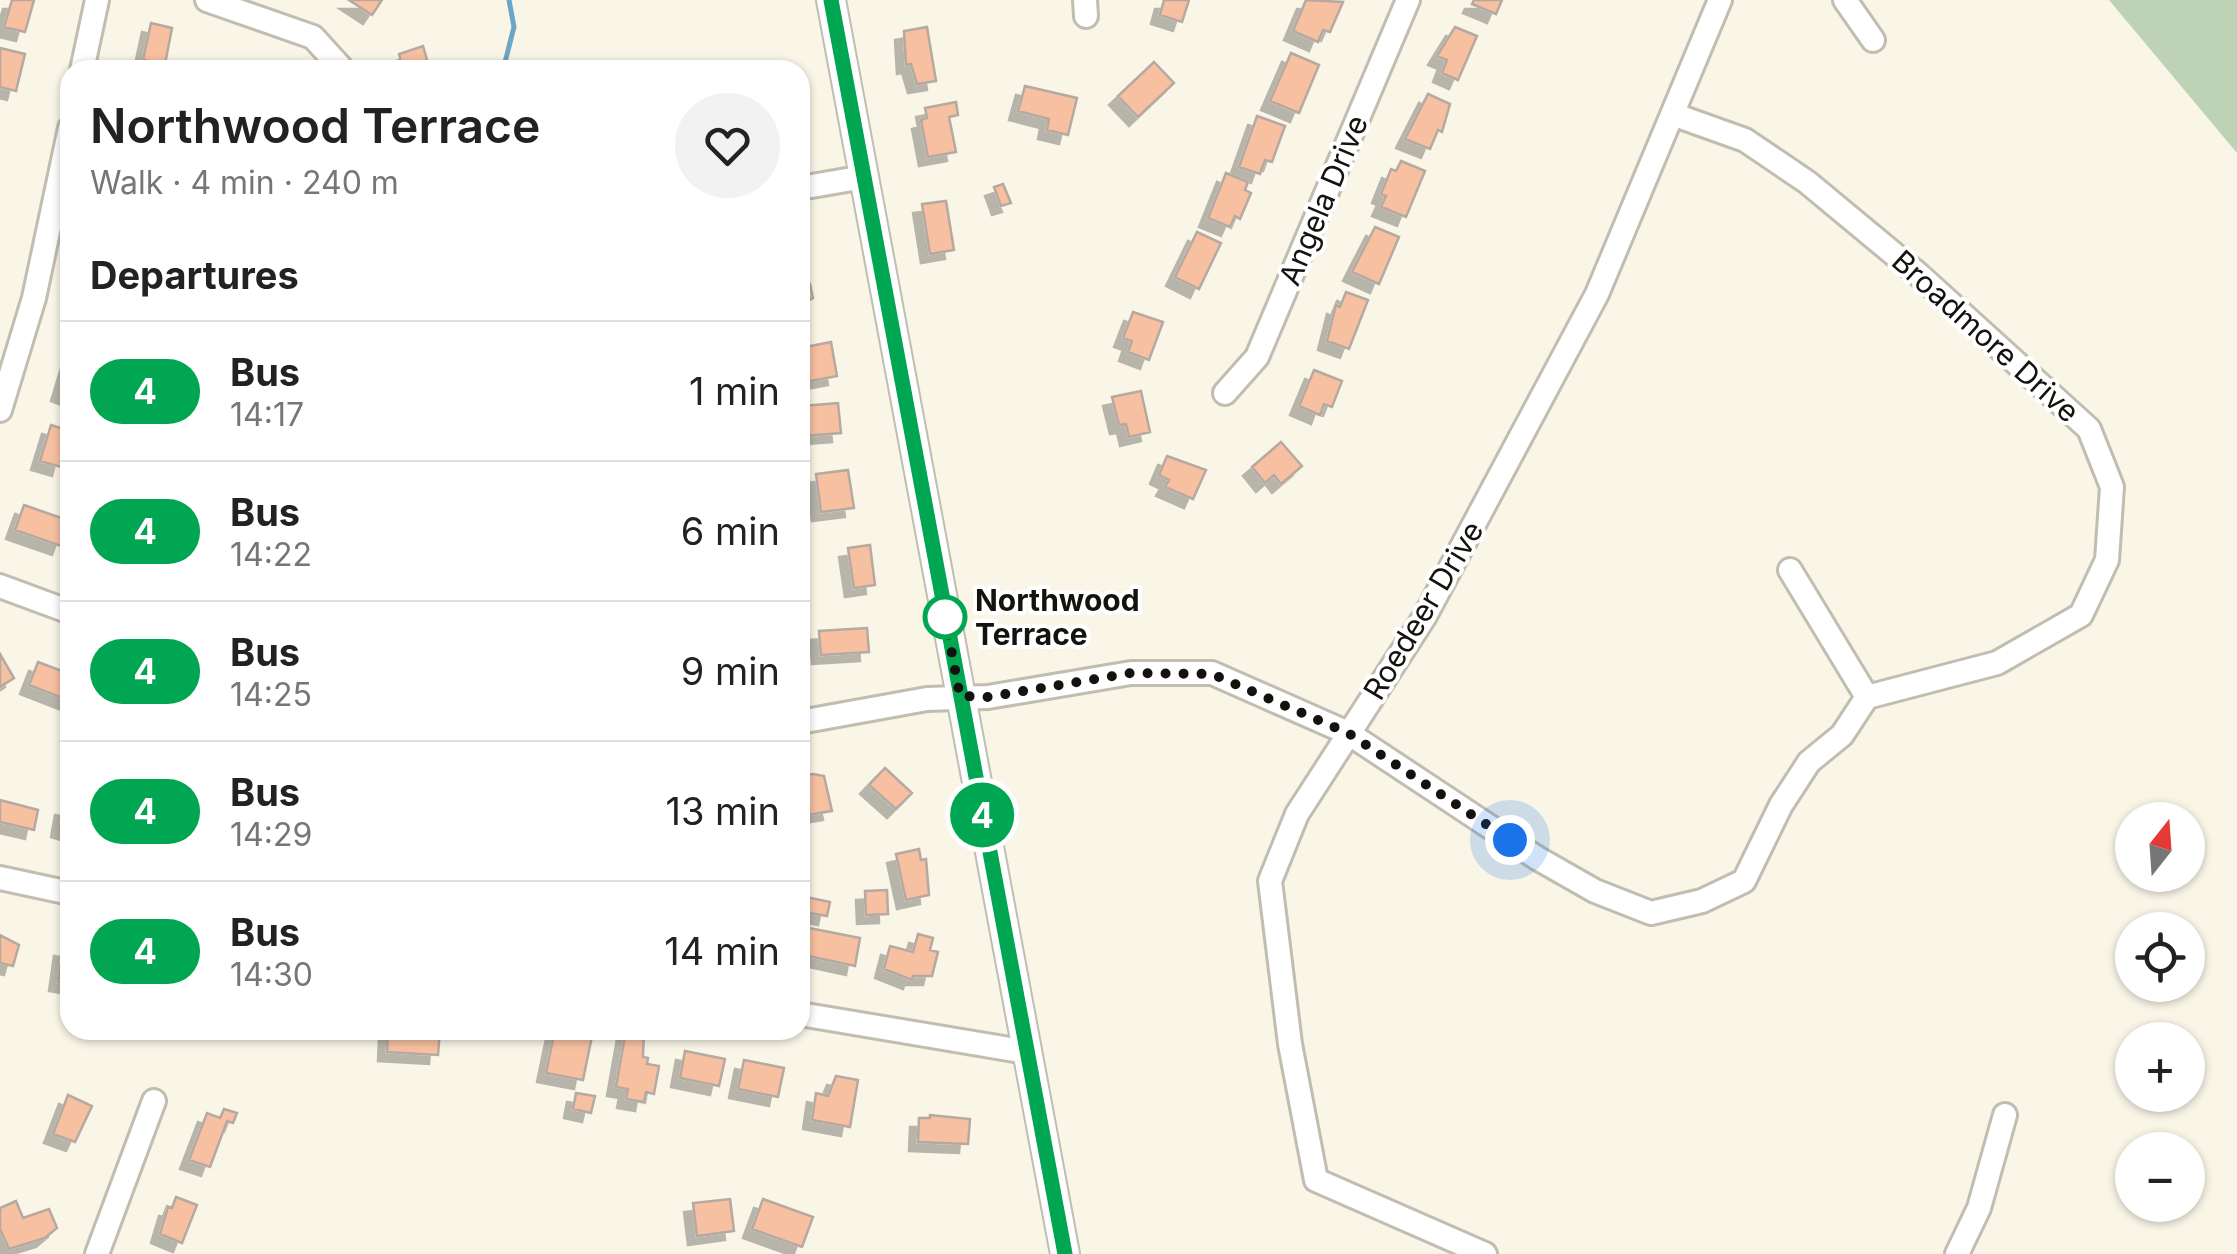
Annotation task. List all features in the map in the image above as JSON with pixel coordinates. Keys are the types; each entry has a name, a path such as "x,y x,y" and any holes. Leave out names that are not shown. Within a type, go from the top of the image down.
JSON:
{"main road":[{"path":"831,0 1065,1254"}],"street":[{"path":"84,60 97,0"},
{"path":"207,0 313,37 335,60"},
{"name":"Angela Drive","path":"1226,393 1256,357 1408,0"},
{"name":"Roedeer Drive","path":"1485,1254 1316,1180 1290,1044 1270,881 1297,814 1425,616 1597,294 1720,0"},
{"path":"1844,0 1873,40"},
{"name":"Broadmore Drive","path":"1675,114 1746,140 1807,182 1918,274 2089,429 2112,488 2108,560 2082,615 1997,663 1868,697"},
{"path":"0,410 34,298 60,175"},
{"path":"810,186 864,177"},
{"path":"810,720 1131,673 1212,674 1348,733 1537,858 1595,891 1651,913 1702,902 1744,881 1781,805 1809,762 1842,735 1868,697 1790,570"},
{"path":"0,586 60,608"},
{"path":"0,878 60,891"},
{"path":"810,1016 1028,1052"},
{"path":"97,1254 154,1101"},
{"path":"1958,1254 1979,1208 2005,1115"}],"green space":[{"path":"2109,0 2237,0 2237,153"}],"building":[{"path":"12,0 34,0 25,32 4,27"},
{"path":"349,0 382,0 372,15"},
{"path":"1164,0 1189,0 1182,22 1160,15"},
{"path":"1306,0 1343,2 1330,32 1323,30 1318,42 1293,31"},
{"path":"1474,0 1502,0 1496,14 1472,4"},
{"path":"151,23 172,28 166,60 143,60"},
{"path":"927,27 936,81 917,84 911,64 906,65 904,31"},
{"path":"1455,27 1477,36 1458,80 1442,73 1447,60 1437,56"},
{"path":"423,46 427,60 400,60 399,54"},
{"path":"0,48 25,54 16,91 0,87"},
{"path":"1291,53 1319,65 1299,113 1270,101"},
{"path":"1154,62 1174,83 1138,117 1118,96"},
{"path":"1025,86 1077,98 1068,135 1047,130 1049,119 1018,111"},
{"path":"1428,94 1450,104 1442,132 1438,130 1430,149 1405,139"},
{"path":"956,102 958,115 949,117 956,152 928,157 921,120 927,118 925,108"},
{"path":"1257,116 1285,126 1272,162 1265,160 1260,174 1239,167"},
{"path":"1401,161 1425,171 1406,217 1381,207 1386,196 1381,194 1391,169 1396,171"},
{"path":"1226,173 1248,182 1245,190 1251,193 1240,219 1235,216 1230,227 1208,218"},
{"path":"1003,184 1011,203 1001,206 994,187"},
{"path":"946,201 954,250 930,254 922,204"},
{"path":"1375,227 1399,237 1379,284 1352,272"},
{"path":"1197,232 1221,243 1199,289 1175,277"},
{"path":"1346,292 1368,300 1349,349 1327,341 1336,305 1340,307"},
{"path":"1133,312 1163,322 1149,360 1128,352 1132,341 1123,338"},
{"path":"831,342 837,376 810,381 810,346"},
{"path":"1314,370 1342,381 1332,407 1324,404 1320,415 1299,406"},
{"path":"1141,391 1150,432 1129,437 1126,424 1119,425 1112,397"},
{"path":"838,403 841,433 810,436 810,405"},
{"path":"51,425 60,428 60,467 40,461"},
{"path":"1281,442 1302,466 1281,484 1274,475 1265,483 1252,467"},
{"path":"1167,456 1206,470 1193,499 1165,487 1169,480 1159,475"},
{"path":"848,470 854,508 821,512 816,474"},
{"path":"24,505 60,518 60,546 15,530"},
{"path":"870,545 875,585 854,588 848,548"},
{"path":"867,628 869,652 821,655 819,631"},
{"path":"0,654 14,678 0,687"},
{"path":"38,662 60,670 60,697 29,685"},
{"path":"885,768 912,793 896,809 869,785"},
{"path":"810,774 824,776 832,811 810,815"},
{"path":"0,800 38,810 34,830 0,822"},
{"path":"919,849 921,860 926,859 929,895 906,900 896,854"},
{"path":"887,890 888,914 866,915 865,891"},
{"path":"810,898 830,902 827,916 810,913"},
{"path":"810,928 860,938 855,966 810,956"},
{"path":"918,934 933,938 930,950 938,952 932,976 913,976 912,980 884,969 890,946 913,952"},
{"path":"0,935 19,945 13,966 0,963"},
{"path":"388,1040 439,1040 438,1055 387,1052"},
{"path":"553,1040 591,1040 583,1080 546,1073"},
{"path":"624,1040 644,1040 647,1064 659,1066 654,1094 646,1092 644,1102 626,1099 628,1089 616,1087"},
{"path":"685,1051 725,1059 719,1086 680,1078"},
{"path":"744,1060 784,1068 778,1097 738,1089"},
{"path":"836,1076 858,1080 850,1127 812,1120 816,1093 828,1096"},
{"path":"576,1093 595,1096 591,1113 573,1109"},
{"path":"68,1095 92,1106 75,1142 53,1134"},
{"path":"224,1109 237,1113 233,1123 227,1121 210,1167 189,1160 207,1113 220,1118"},
{"path":"930,1115 970,1119 968,1144 918,1142 919,1118"},
{"path":"176,1197 197,1205 182,1243 160,1234 168,1207 172,1208"},
{"path":"730,1199 734,1231 697,1236 693,1203"},
{"path":"763,1199 813,1217 802,1247 752,1229"},
{"path":"16,1201 23,1218 49,1209 57,1228 45,1238 9,1249 0,1229 0,1208"}],"waterway":[{"path":"506,60 514,27 509,0"}],"bus line":[{"name":"4","path":"831,0 1065,1254"}],"place":[{"name":"Northwood Terrace","path":"945,617"}],"route":[{"path":"945,617 944,614 960,696 988,697 1131,673 1212,674 1348,733 1510,840"}]}
